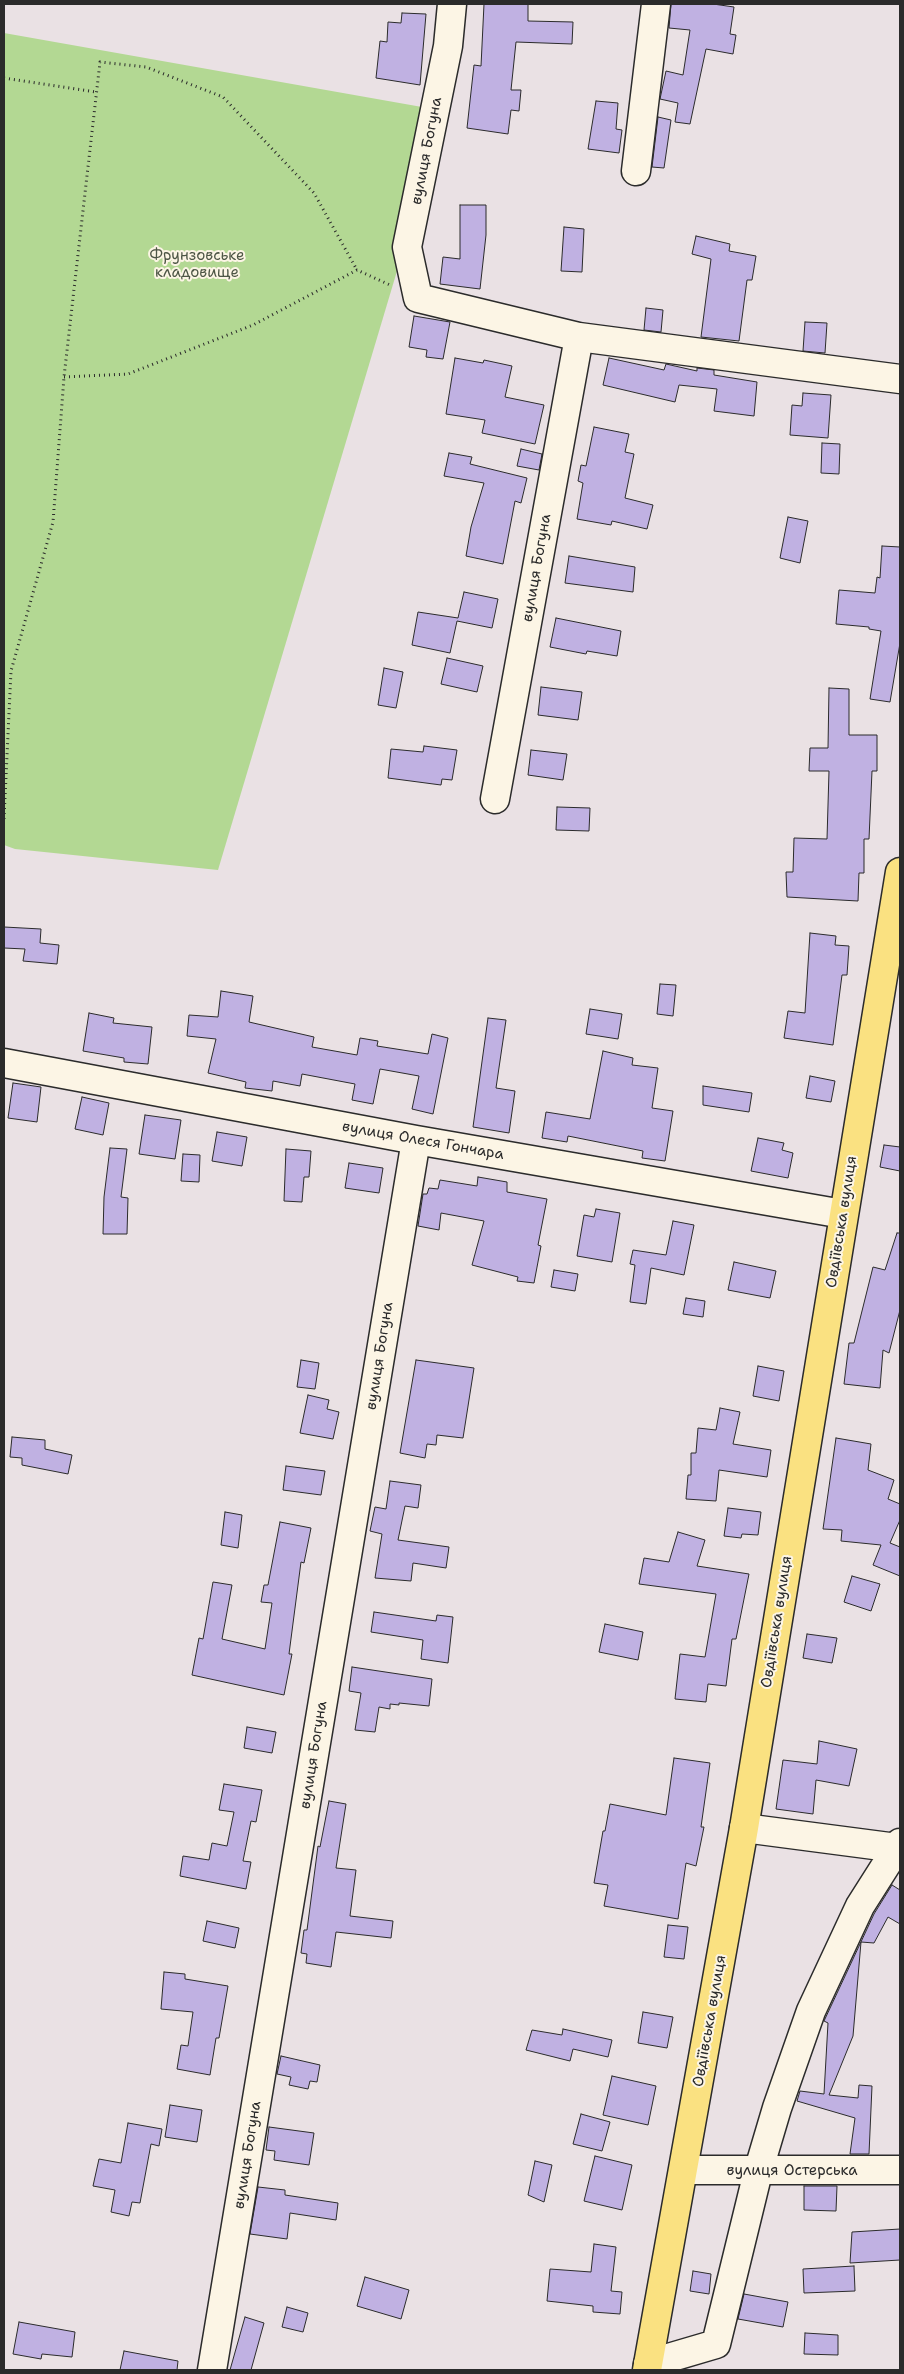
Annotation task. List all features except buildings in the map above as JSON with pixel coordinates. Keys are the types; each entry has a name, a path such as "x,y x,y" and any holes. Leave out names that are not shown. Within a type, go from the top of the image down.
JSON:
{"main road":[{"name":"Овдіївська вулиця","path":"647,2367 684,2170 744,1828 842,1214 900,872"}],"street":[{"name":"вулиця Богуна","path":"418,298 408,247 448,46 452,4"},
{"path":"636,170 656,4"},
{"path":"418,298 579,337 900,379"},
{"name":"вулиця Богуна","path":"495,799 579,337"},
{"name":"вулиця Олеся Гончара","path":"4,1063 416,1140 842,1214"},
{"name":"вулиця Богуна","path":"212,2370 416,1140"},
{"path":"647,2367 716,2344 758,2172 777,2108 811,2011 860,1906 899,1846 744,1828"},
{"name":"вулиця Остерська","path":"684,2170 758,2172 900,2170"}],"path":[{"path":"4,819 11,671 54,522 64,377 100,62 146,67 223,97 314,193 357,270 418,298"},
{"path":"4,78 96,92"},
{"path":"64,377 128,374 253,325 357,270"}],"green space":[{"name":"Фрунзовське кладовище","path":"4,33 422,107 397,271 218,870 15,849 4,845"}]}
